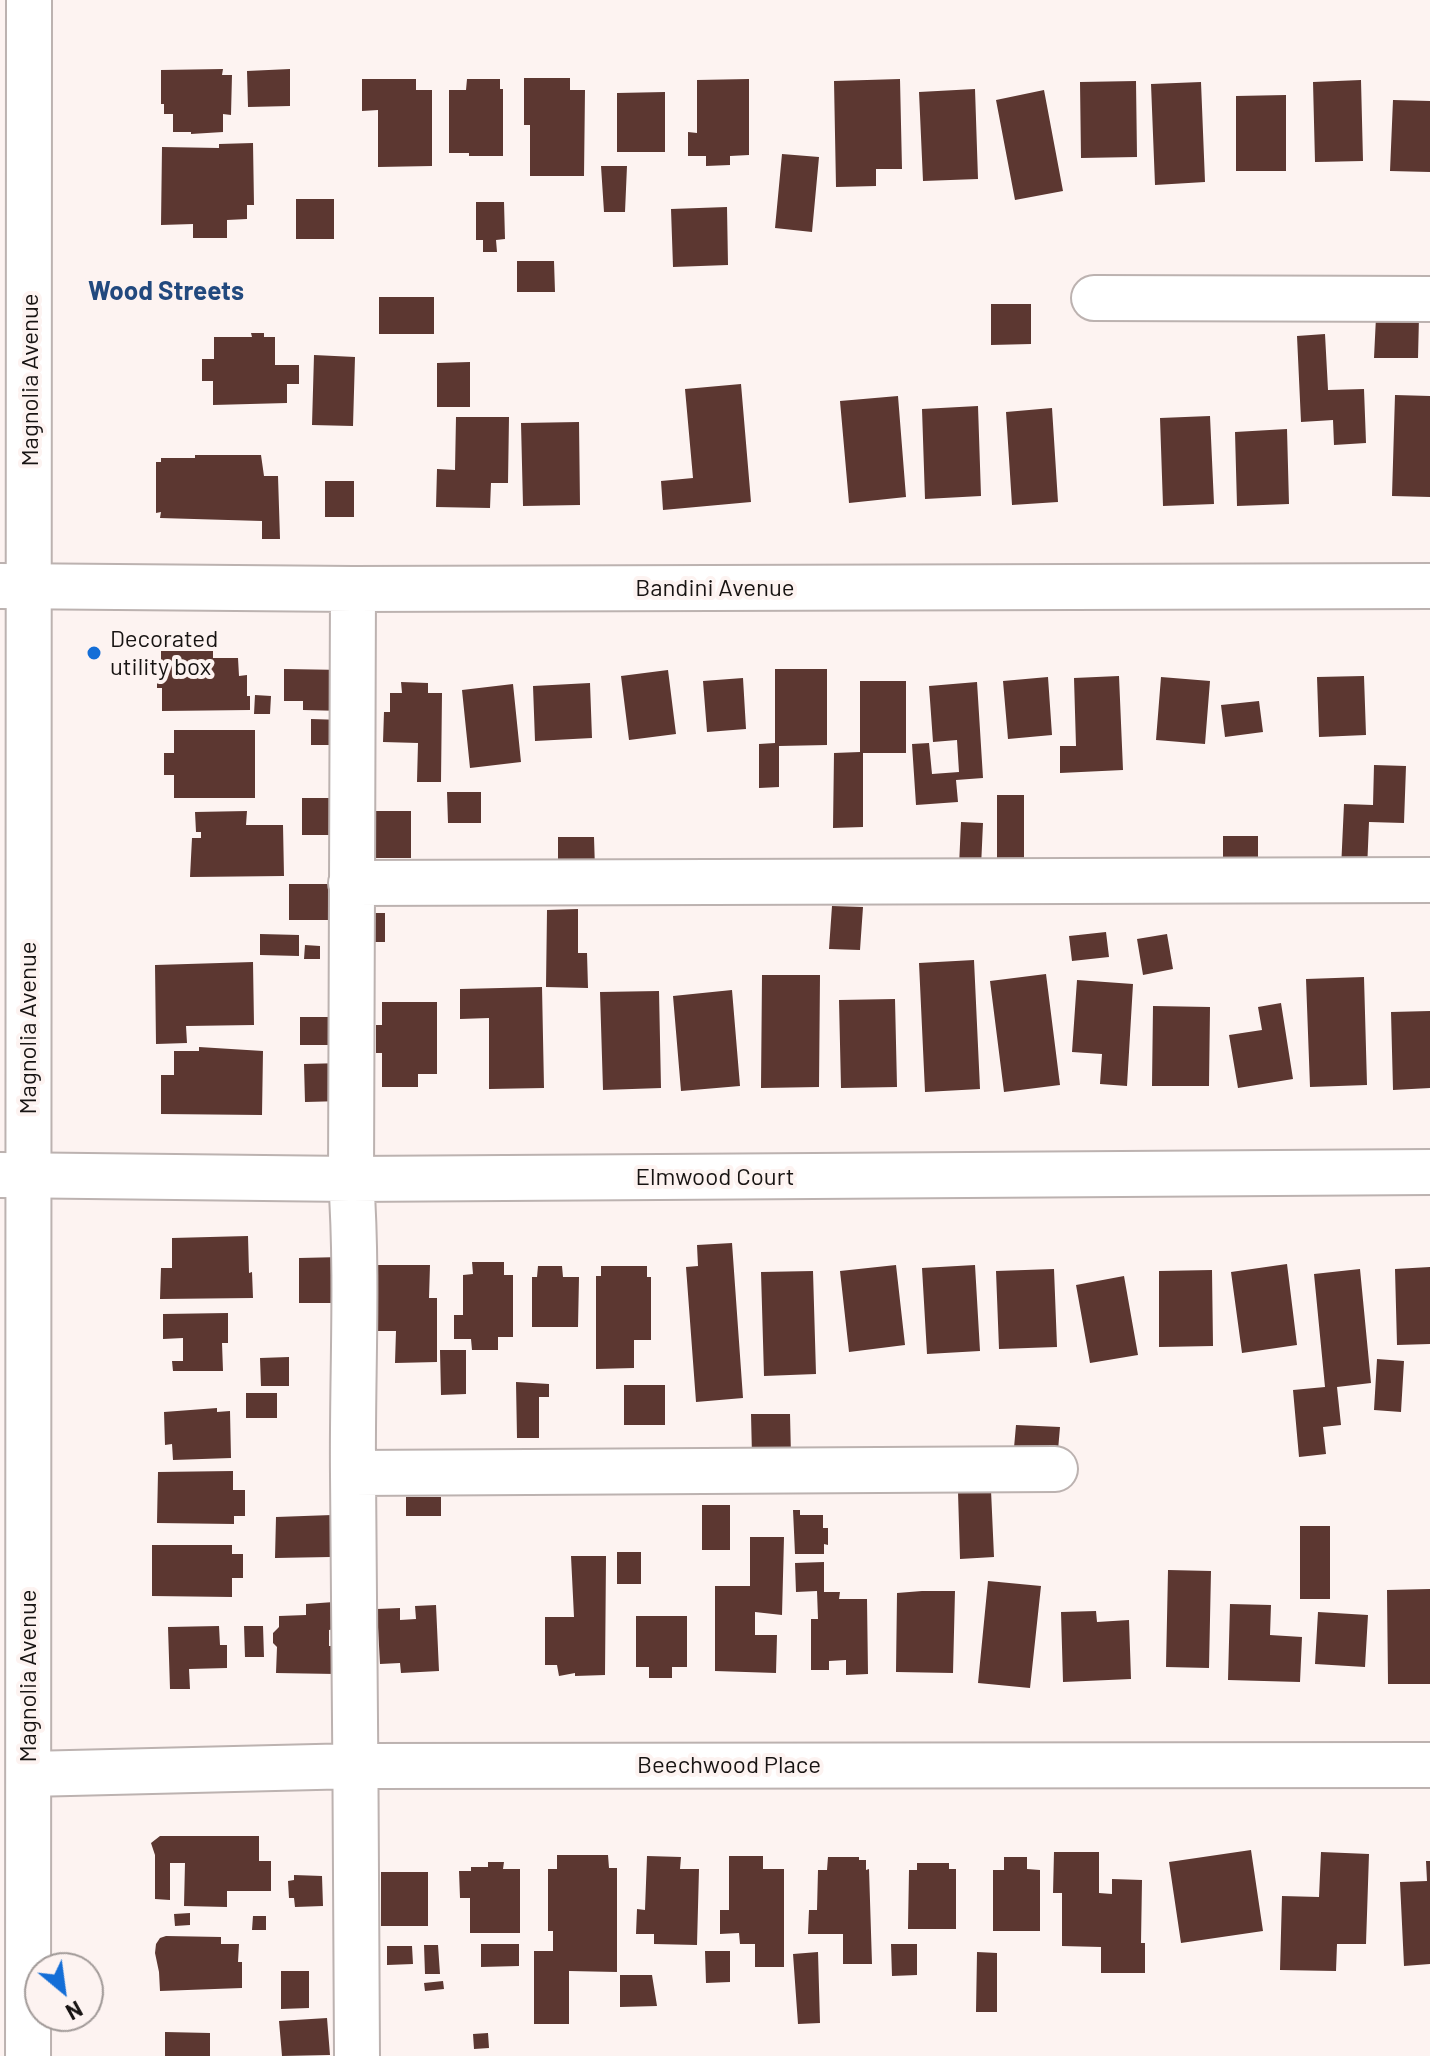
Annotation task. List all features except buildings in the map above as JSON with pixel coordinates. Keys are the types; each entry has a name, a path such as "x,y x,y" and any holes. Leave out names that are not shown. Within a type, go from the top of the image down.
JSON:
{"street":[{"name":"Magnolia Avenue","path":"28,2056 14,1873 29,1774 14,1546 14,1175 15,586 29,0"},
{"path":"1094,298 1430,299"},
{"name":"Bandini Avenue","path":"15,586 353,589 1430,586"},
{"path":"353,589 351,1179 354,1221 357,2056"},
{"path":"351,883 1430,880"},
{"name":"Elmwood Court","path":"14,1175 351,1179 1430,1172"},
{"path":"353,1473 1055,1469"},
{"name":"Beechwood Place","path":"29,1774 357,1766 1430,1765"}],"place":[{"name":"Decorated utility box","path":"94,653"}],"district":[{"name":"Wood Streets","path":"166,291"}]}
